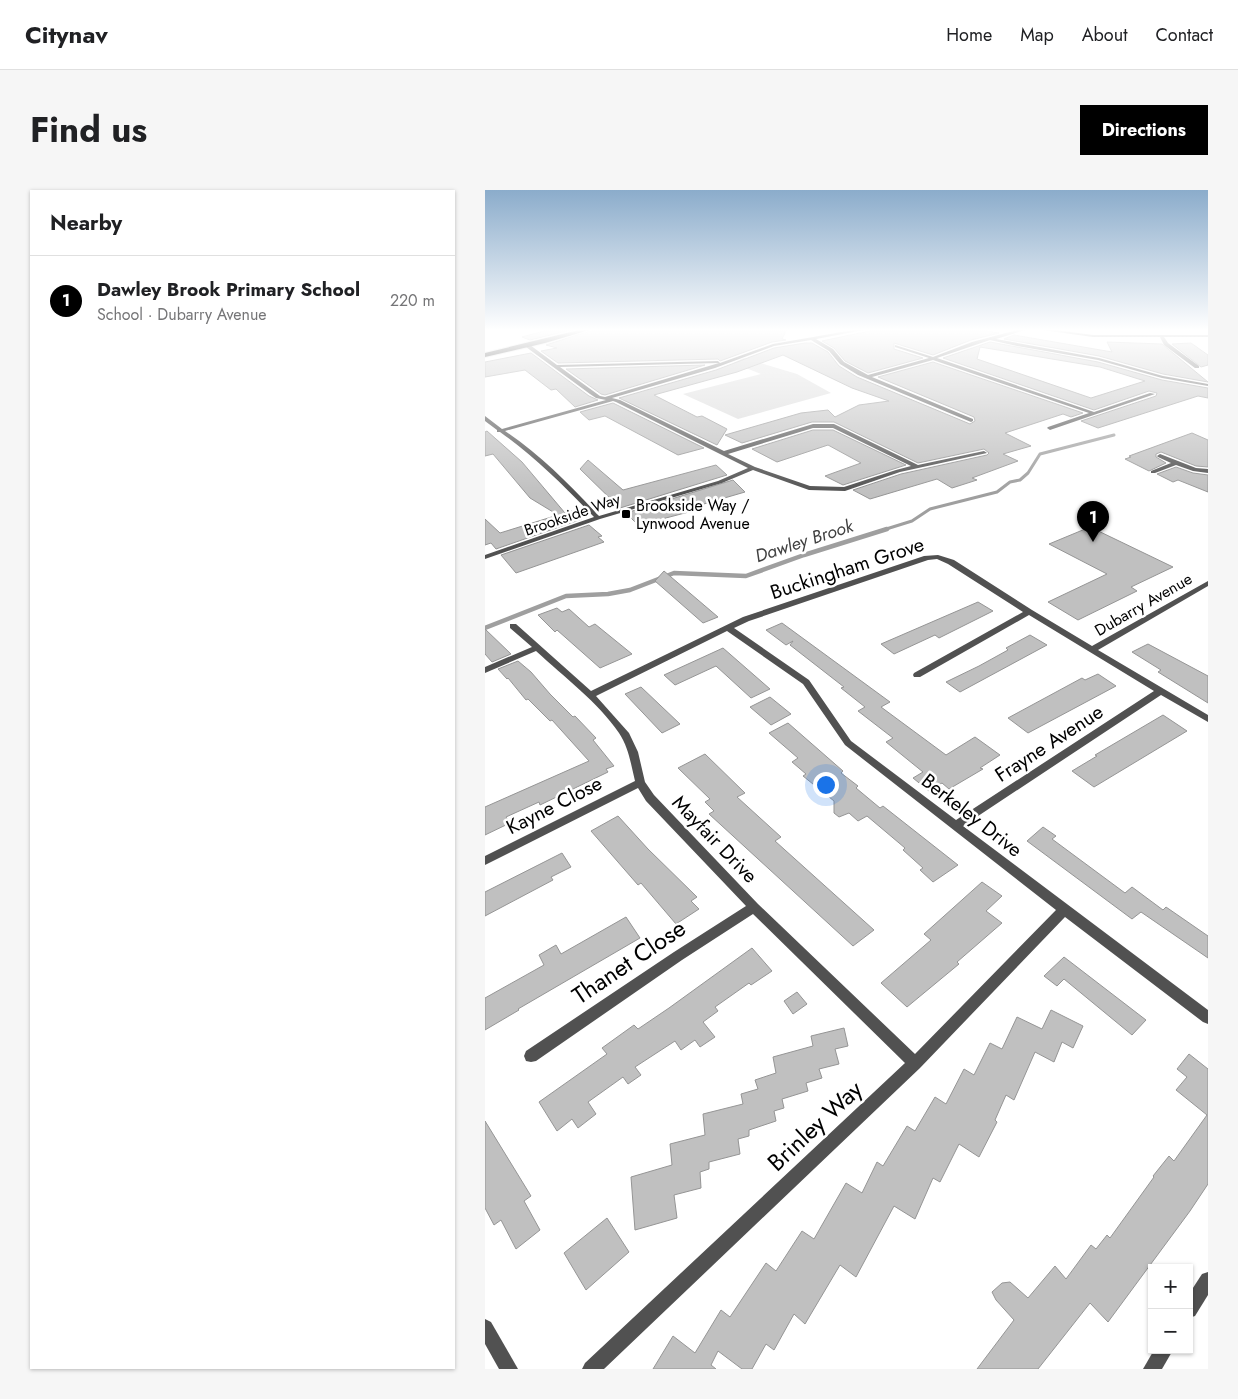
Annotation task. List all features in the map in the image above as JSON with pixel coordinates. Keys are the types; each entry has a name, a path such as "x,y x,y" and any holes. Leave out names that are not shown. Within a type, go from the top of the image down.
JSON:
{"street":[{"path":"581,384 592,393 609,399 753,468 809,488 833,490 860,485 879,477 917,467 984,453"},
{"path":"499,431 657,384"},
{"path":"883,384 968,422 978,418"},
{"path":"1009,384 1093,413"},
{"path":"1050,428 1152,394"},
{"path":"485,418 558,476 598,518"},
{"path":"723,453 813,426 824,425 834,426 917,467"},
{"path":"976,449 993,457"},
{"path":"1160,456 1195,470 1208,471"},
{"path":"1153,472 1175,463"},
{"name":"Brookside Way","path":"486,556 598,518 721,482 753,468"},
{"name":"Buckingham Grove","path":"590,695 747,620 927,558 938,557 951,562 1029,612 1208,719"},
{"name":"Dubarry Avenue","path":"1092,650 1206,586"},
{"path":"917,675 1029,612"},
{"name":"Mayfair Drive","path":"513,626 590,695 624,733 633,752 640,783 650,798 754,907 915,1063"},
{"name":"Berkeley Drive","path":"728,628 806,682 848,743 1064,910 1208,1018"},
{"path":"485,670 537,648"},
{"name":"Frayne Avenue","path":"955,826 1161,690"},
{"name":"Kayne Close","path":"485,861 640,783"},
{"name":"Thanet Close","path":"531,1056 677,956 754,907"},
{"name":"Brinley Way","path":"591,1369 915,1063 1064,910"},
{"path":"1190,1309 1208,1280"},
{"path":"485,1328 509,1369"},
{"path":"1152,1369 1161,1354"}],"shaded area":[{"path":"722,384 815,384 831,393 738,419 683,394"}],"building":[{"path":"543,384 573,384 598,400 575,407 556,389 551,390"},
{"path":"587,384 642,384 605,395"},
{"path":"667,384 694,384 654,395 697,417 702,416 727,429 717,445 619,398"},
{"path":"844,384 874,384 970,424 975,421 974,417 895,384 998,384 1083,413 1071,417 1063,414 1005,433 1031,446 1003,454 1018,461 972,478 977,480 952,488 937,479 870,499 853,490 901,474 989,453 984,449 918,463 834,422 812,422 742,443 725,435 801,413 828,410 835,417 859,405 889,401"},
{"path":"1019,384 1050,384 1091,398 1135,384 1185,384 1208,388 1208,398 1198,396 1098,428 1081,421 1156,396 1157,393 1149,391 1094,410"},
{"path":"613,403 704,448 678,455 605,416 589,420 580,412"},
{"path":"813,430 833,430 906,465 843,485 825,476 861,463 828,445 777,462 752,449"},
{"path":"487,431 522,462 565,513 572,511 582,519 496,549 491,543 485,545 485,519 500,533 558,515 530,498 493,454 485,456 485,432"},
{"path":"1192,433 1208,440 1208,467 1196,466 1161,452 1156,454 1156,457 1166,463 1149,471 1125,459 1131,457 1129,456"},
{"path":"588,460 623,490 716,465 727,475 620,508 580,469"},
{"path":"1176,467 1193,473 1208,475 1208,492 1178,480 1173,482 1157,474"},
{"path":"733,480 745,492 697,506 700,509 637,524 626,513"},
{"path":"589,525 602,536 598,537 604,542 516,573 501,555"},
{"path":"1090,527 1173,567 1131,587 1137,591 1078,620 1048,602 1107,574 1049,544"},
{"path":"664,571 718,617 703,623 655,581"},
{"path":"978,602 993,611 939,638 935,635 894,654 881,644"},
{"path":"557,608 562,612 569,609 589,627 595,624 632,654 600,668 557,630 555,632 538,615"},
{"path":"782,623 890,702 881,707 946,755 975,737 1000,755 980,768 983,769 949,789 942,783 929,791 913,778 923,772 886,742 893,738 858,711 865,707 841,688 844,687 790,645 793,641 786,645 766,630"},
{"path":"485,629 511,654 492,662 485,654"},
{"path":"1030,635 1047,645 960,692 946,682 1008,650 1006,648"},
{"path":"1148,644 1208,676 1208,703 1158,672 1161,670 1132,652"},
{"path":"723,648 770,689 751,698 716,666 675,685 664,675"},
{"path":"518,661 596,738 593,740 614,766 606,769 608,772 540,805 539,802 506,817 510,823 485,835 485,807 589,761 552,720 550,721 528,699 526,700 498,669"},
{"path":"1098,674 1116,686 1028,733 1008,718 1082,678 1085,680"},
{"path":"641,687 680,724 662,733 625,694"},
{"path":"770,697 791,714 771,725 750,707"},
{"path":"1163,715 1187,731 1094,787 1072,771 1097,756 1095,755"},
{"path":"788,723 843,771 841,773 858,786 856,788 880,808 883,806 958,865 933,882 920,870 923,868 903,850 905,848 867,816 858,821 849,813 839,817 834,813 834,801 803,776 806,774 792,762 798,758 769,733"},
{"path":"705,754 745,793 737,797 781,837 775,841 874,930 853,946 709,814 714,811 705,802 710,799 678,768"},
{"path":"618,816 648,849 697,897 691,901 699,909 676,924 641,883 638,885 591,831"},
{"path":"1043,827 1056,836 1052,839 1125,893 1132,887 1163,910 1166,907 1208,936 1208,958 1141,912 1132,919 1027,841"},
{"path":"562,853 571,867 551,877 553,880 485,916 485,892"},
{"path":"982,882 1002,896 986,911 1002,923 957,962 959,964 907,1007 881,983 931,940 924,934"},
{"path":"626,917 640,938 485,1030 485,998 544,965 539,955 556,945 561,954"},
{"path":"752,948 772,971 751,985 749,983 715,1007 718,1011 703,1022 715,1037 700,1047 695,1040 681,1050 675,1041 635,1067 641,1075 628,1084 623,1077 588,1102 596,1114 578,1128 572,1119 557,1131 539,1102 607,1054 602,1048 634,1025 638,1029"},
{"path":"1064,957 1146,1020 1132,1035 1064,979 1057,986 1044,976"},
{"path":"797,992 807,1004 793,1014 784,1001"},
{"path":"1051,1010 1083,1026 1073,1048 1062,1042 1054,1062 1035,1052 1014,1100 1006,1095 995,1120 997,1122 979,1157 959,1144 940,1182 933,1178 915,1219 894,1206 856,1277 840,1265 805,1324 794,1314 774,1350 766,1344 752,1369 742,1369 718,1351 711,1365 716,1369 653,1369 673,1336 695,1353 721,1310 730,1317 766,1263 776,1271 802,1231 814,1239 846,1183 862,1193 877,1162 883,1166 907,1126 915,1131 935,1097 946,1104 964,1069 974,1075 990,1043 1002,1049 1017,1017 1042,1029"},
{"path":"844,1028 848,1046 835,1049 839,1064 819,1069 822,1078 806,1083 808,1091 782,1099 784,1108 774,1111 776,1121 749,1130 749,1136 738,1139 740,1154 709,1162 709,1169 700,1172 701,1188 674,1195 677,1218 635,1230 631,1177 672,1165 670,1144 705,1135 703,1114 743,1104 741,1094 758,1089 755,1080 776,1073 773,1057 813,1046 811,1036"},
{"path":"1189,1054 1208,1069 1208,1184 1190,1211 1151,1264 1148,1264 1148,1268 1108,1322 1090,1303 1038,1369 977,1369 1014,1320 996,1300 992,1292 1002,1283 1010,1282 1028,1298 1055,1266 1066,1279 1091,1245 1096,1249 1107,1235 1110,1238 1153,1176 1169,1156 1174,1161 1207,1115 1176,1090 1187,1077 1177,1069"},
{"path":"485,1121 531,1196 524,1201 540,1230 516,1249 501,1220 494,1225 485,1208"},
{"path":"607,1218 629,1252 586,1290 564,1253"}],"waterway":[{"name":"Dawley Brook","path":"883,530 912,521 930,509 997,492 1010,482 1020,480 1028,473 1040,454 1114,435"},
{"name":"Dawley Brook","path":"485,628 566,596 608,594 630,590 674,573 746,576 804,555 887,529"}],"place":[{"name":"Brookside Way / Lynwood Avenue","path":"626,514"},
{"name":"Dawley Brook Primary School","path":"1093,542"}]}
